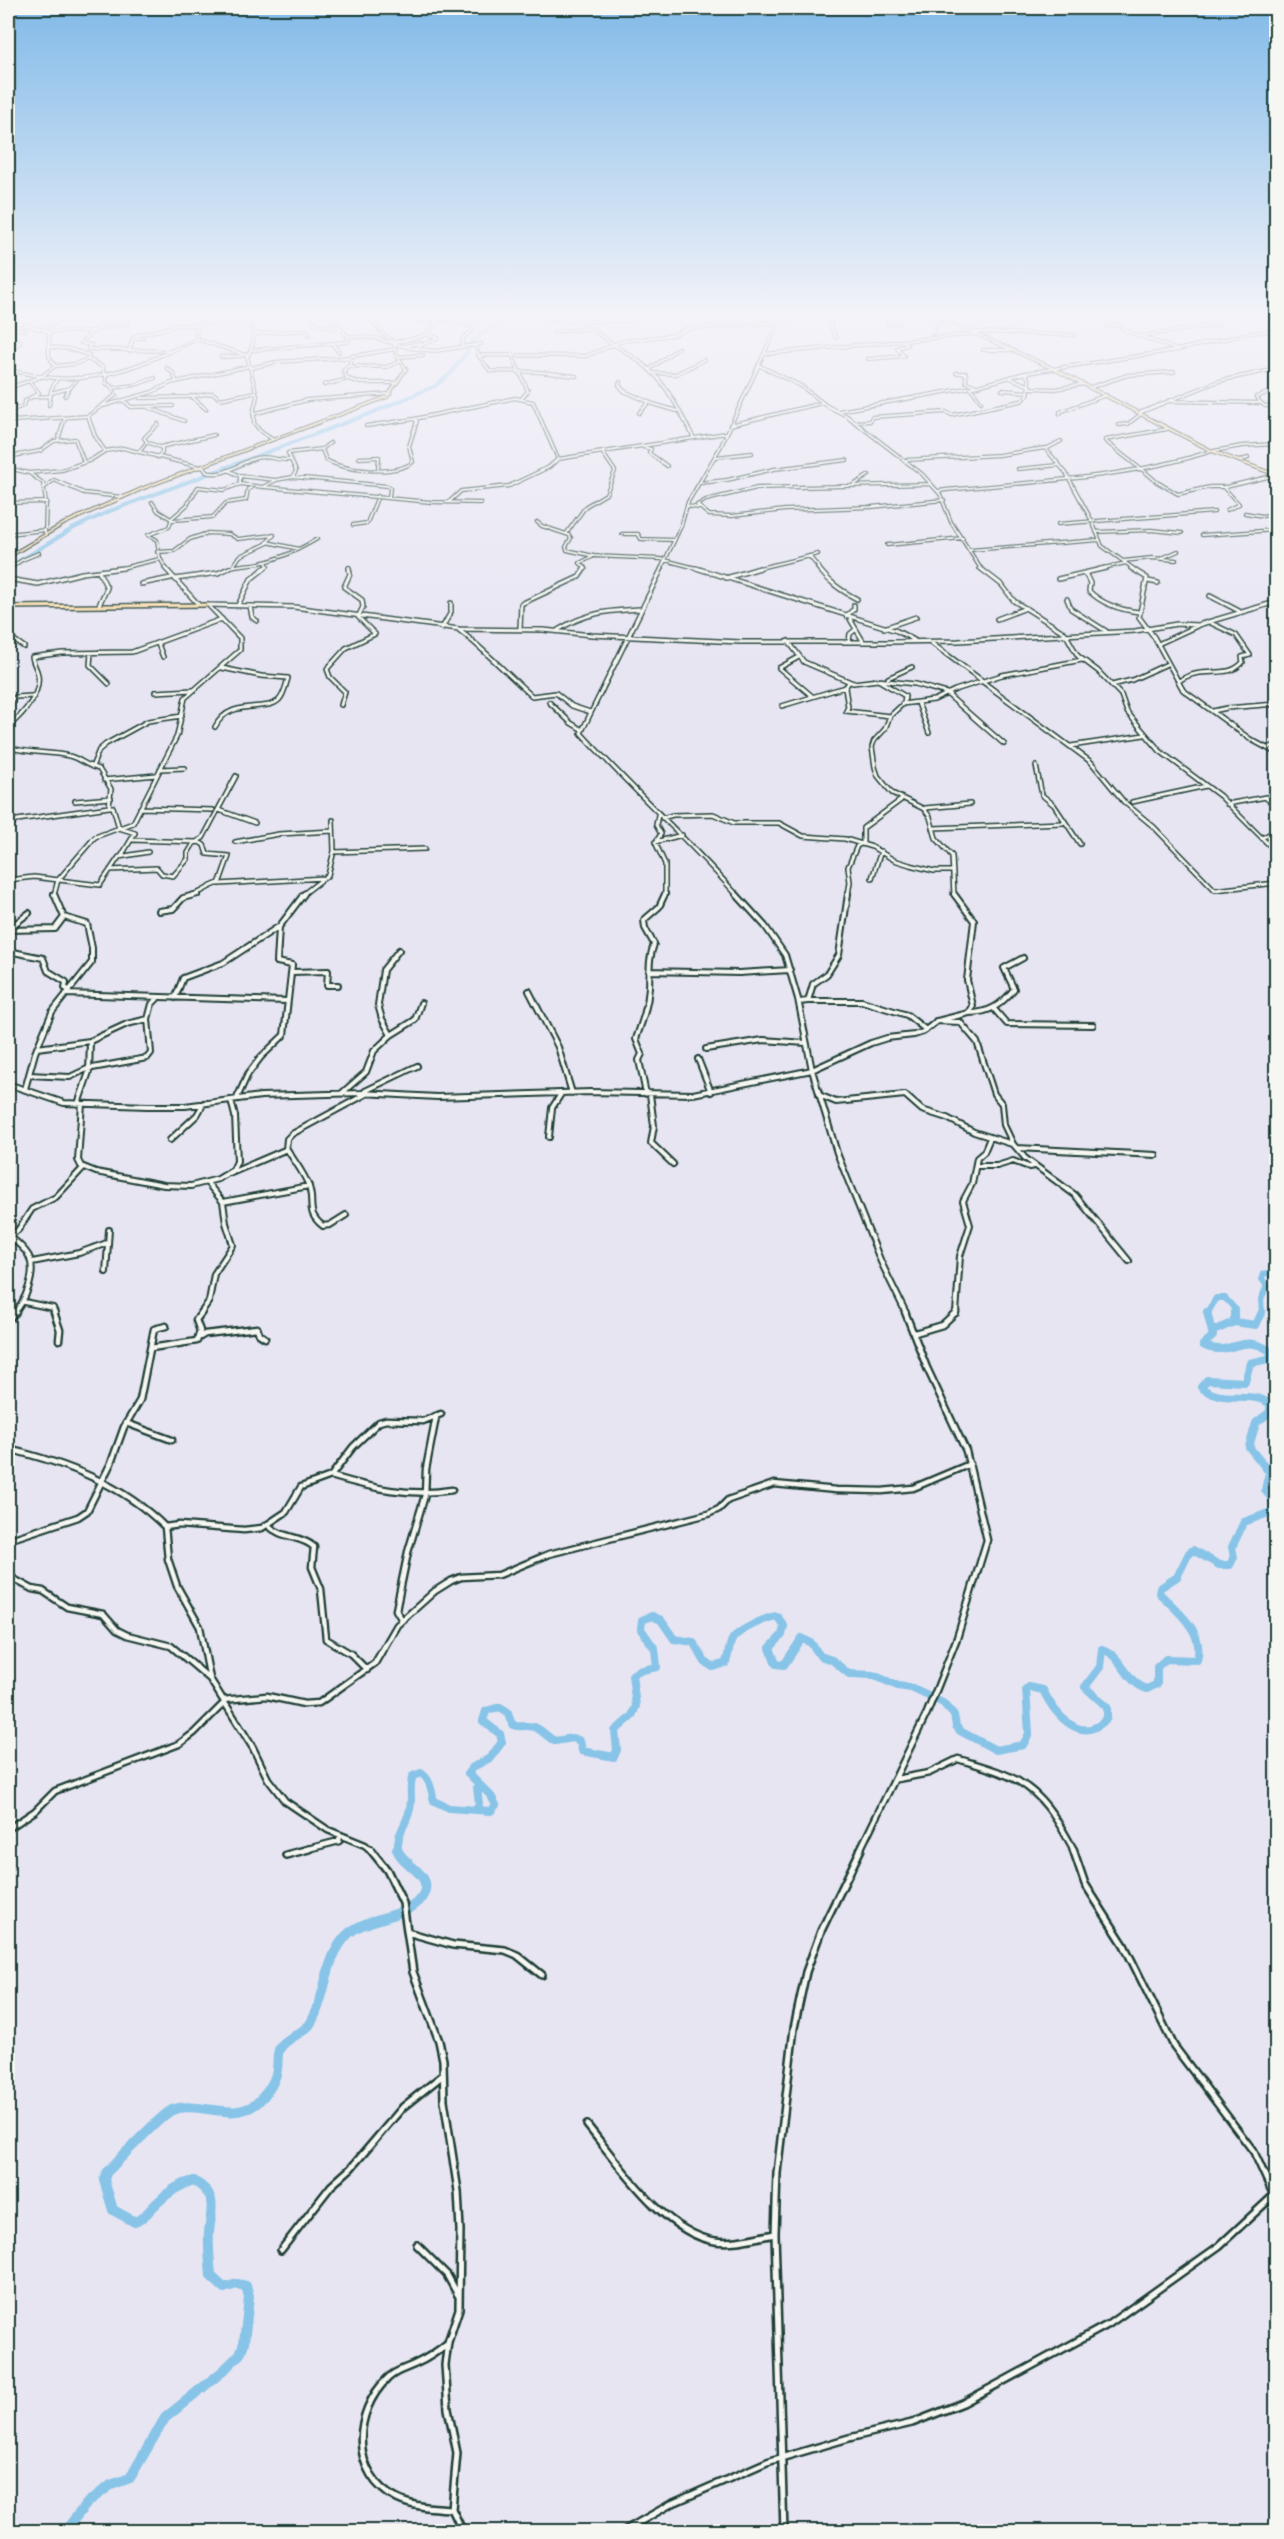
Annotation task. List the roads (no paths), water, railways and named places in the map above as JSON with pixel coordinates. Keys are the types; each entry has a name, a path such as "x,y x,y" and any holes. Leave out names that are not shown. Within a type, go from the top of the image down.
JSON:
{"main road":[{"path":"8,557 45,532 86,513 146,487 287,433"},
{"path":"1176,433 1213,451 1276,475"},
{"path":"8,607 207,605"}],"street":[{"path":"58,440 60,433"},
{"path":"94,433 105,451"},
{"path":"149,433 144,438 147,442 160,447 214,435"},
{"path":"263,433 272,439"},
{"path":"322,449 326,460 332,465 360,471 403,467 412,463 409,446 413,433"},
{"path":"547,433 558,459"},
{"path":"691,433 694,438"},
{"path":"449,502 461,491 509,486 547,469 558,459 718,433"},
{"path":"725,433 715,457 687,506 642,609 581,733 658,815 682,835 765,926 781,948 799,1002 819,1095 847,1179 881,1262 915,1333 927,1368 957,1427 970,1464 987,1540 957,1638 927,1713 897,1779 821,1931 806,1972 794,2028 782,2126 775,2234 784,2532"},
{"path":"871,433 884,442 938,491 944,500 951,522 982,571 1002,585 1014,601 1065,633 1082,660 1093,666 1112,685 1122,698 1127,712 1171,762 1207,786 1276,852"},
{"path":"1142,433 1105,440 1157,483 1178,494 1276,475"},
{"path":"8,457 39,451 50,447 54,441 74,438 77,440 84,462"},
{"path":"904,460 1001,454 1045,448 1061,441"},
{"path":"139,452 147,442"},
{"path":"293,477 296,471 290,460 289,452 322,449 330,443"},
{"path":"938,491 1142,470 1213,451 1276,444"},
{"path":"643,446 651,449 650,453 667,466"},
{"path":"157,457 163,451 160,447"},
{"path":"29,473 62,470 105,451 123,448 206,469 206,472 210,474 222,474 261,457 290,460"},
{"path":"1045,448 1060,465 1092,521 1099,540 1110,554 1146,577 1148,581 1158,583"},
{"path":"566,534 568,526 581,514 586,505 605,496 613,480 615,471 601,452"},
{"path":"715,457 752,453"},
{"path":"359,458 379,457 378,468"},
{"path":"1239,461 1248,458"},
{"path":"700,483 727,480 774,469 847,460"},
{"path":"1018,469 1060,465"},
{"path":"8,468 29,473 40,479 45,486 47,502 45,532 8,534"},
{"path":"228,470 240,476 276,480 293,477 388,486 390,488 389,497"},
{"path":"851,486 869,475"},
{"path":"240,476 240,484"},
{"path":"45,486 54,480 90,495 124,498"},
{"path":"264,487 276,480"},
{"path":"198,604 173,578 157,552 157,540 148,535 167,528 172,519 187,505 197,487 224,490 240,484 252,488 481,503"},
{"path":"699,508 698,504 706,500 757,488 932,484"},
{"path":"1223,487 1239,504 1227,510"},
{"path":"152,502 158,511 172,519 213,517 226,503 246,500 248,489 252,488"},
{"path":"353,525 360,526 367,523 378,496"},
{"path":"687,506 699,508 711,516 739,516 785,510 872,507 944,500"},
{"path":"8,503 47,502"},
{"path":"1058,524 1214,512"},
{"path":"1245,513 1272,515 1276,513"},
{"path":"1272,515 1275,518"},
{"path":"537,522 571,538 566,547 567,550 604,559 651,556 664,558 901,633 915,640"},
{"path":"1096,532 1151,530 1182,533"},
{"path":"1202,534 1276,530"},
{"path":"157,552 174,551 190,539 207,533 229,534 237,539 274,535 268,542 240,556 234,565"},
{"path":"622,534 638,534 641,539 674,540"},
{"path":"887,545 963,538"},
{"path":"141,584 218,573 234,565 266,562 317,539"},
{"path":"970,549 1099,540"},
{"path":"268,542 299,549"},
{"path":"1162,558 1178,551"},
{"path":"8,570 22,560 39,553"},
{"path":"725,578 818,554"},
{"path":"808,556 828,582 857,599"},
{"path":"520,629 521,604 579,577 586,569 580,563 592,557"},
{"path":"1058,579 1124,562 1162,558 1176,560"},
{"path":"8,579 38,584 160,559"},
{"path":"238,606 245,597 250,577 258,570 268,566 266,562"},
{"path":"341,705 345,692 330,677 327,669 346,648 375,634 360,621 362,600 344,587 350,574 349,567"},
{"path":"99,572 107,588 99,605"},
{"path":"1085,573 1090,583 1089,591 1093,596 1122,611 1139,612"},
{"path":"1148,581 1139,612 1181,687 1193,699 1250,739 1276,753"},
{"path":"1210,596 1240,611"},
{"path":"1067,599 1071,609 1107,631"},
{"path":"1158,644 1198,625 1276,602"},
{"path":"442,628 451,612 451,603"},
{"path":"207,605 294,607 359,614 442,628 557,630 740,642 915,640 929,642 1135,631 1147,627 1177,624 1198,625"},
{"path":"25,1089 37,1048 52,1012 92,962 92,948 87,924 64,917 54,896 58,880 95,837 133,823 177,736 184,699 222,668 241,648 240,638 207,605"},
{"path":"848,617 854,605"},
{"path":"250,606 252,617 257,621"},
{"path":"13,607 10,637 24,647"},
{"path":"997,619 1026,608"},
{"path":"557,630 574,620 598,612 642,609"},
{"path":"848,617 863,641"},
{"path":"883,628 915,617"},
{"path":"8,727 24,712 32,696 38,674 32,657 62,653 132,652 222,619"},
{"path":"1179,681 1194,673 1218,673 1237,668 1243,662 1242,657 1250,655 1237,636 1210,622"},
{"path":"459,629 480,645 494,663 532,696 556,693 572,706 590,711"},
{"path":"849,641 850,634 855,630"},
{"path":"788,641 799,657 849,682 887,678 912,667"},
{"path":"929,642 1091,762 1124,802 1154,827 1215,890 1276,883"},
{"path":"157,643 163,657"},
{"path":"91,653 90,665 109,684"},
{"path":"799,657 779,668 812,696"},
{"path":"902,704 918,704 1006,675 1082,660"},
{"path":"1112,685 1132,680 1167,664"},
{"path":"215,727 216,722 225,714 275,703 281,698 288,678 285,676 262,678 222,668"},
{"path":"887,678 928,688 942,688 1004,744"},
{"path":"878,680 905,696 906,700 890,716 885,729 872,745 874,767 887,789 901,800 924,809 970,804"},
{"path":"782,706 812,696 828,695 845,687 849,682"},
{"path":"845,687 848,707 846,711 890,716"},
{"path":"155,692 194,690"},
{"path":"8,702 16,697 32,696"},
{"path":"549,702 571,723 581,729"},
{"path":"918,704 929,733"},
{"path":"1213,711 1222,708 1247,708 1276,704"},
{"path":"91,768 99,750 110,741 136,729 141,723 156,718 182,716"},
{"path":"1071,746 1145,734"},
{"path":"1267,748 1276,745"},
{"path":"8,747 21,752 71,756 91,768 100,770 111,789 109,807"},
{"path":"1036,766 1042,795 1050,799 1061,814 1070,836 1080,844"},
{"path":"159,769 185,768"},
{"path":"105,780 156,775"},
{"path":"110,870 157,868 162,874 173,876 188,859 189,851 196,842 203,838 236,776"},
{"path":"1132,802 1207,786"},
{"path":"1227,804 1276,796"},
{"path":"1266,797 1276,806"},
{"path":"75,801 111,798"},
{"path":"808,1001 813,984 828,974 839,955 850,882 848,867 861,844 863,828 901,800"},
{"path":"8,826 17,820 113,807 119,828"},
{"path":"140,808 213,810"},
{"path":"924,809 930,817 936,838 952,856 954,895 974,921 967,980 973,1006 969,1012"},
{"path":"219,810 255,823"},
{"path":"662,818 672,815 712,814 734,823 779,823 802,836 837,838 881,851 894,860 929,870 951,871"},
{"path":"658,815 656,825 661,834 656,840 656,845 665,864 665,897 659,907 644,920 645,928 654,944 648,961 645,1015 636,1039 642,1054 639,1064 654,1126 651,1143 673,1164"},
{"path":"175,998 183,978 223,963 279,927 302,895 328,875 334,852 333,820"},
{"path":"933,828 1063,823"},
{"path":"8,880 30,877 100,885 132,840 134,832 119,828"},
{"path":"1262,838 1276,830"},
{"path":"235,842 279,834 333,831"},
{"path":"656,840 682,835"},
{"path":"132,840 187,840 203,844 207,854 230,856 225,874 219,883"},
{"path":"334,852 425,849"},
{"path":"872,878 881,851"},
{"path":"121,855 148,852"},
{"path":"159,911 171,911 183,898 200,893 208,886 219,883 248,884 273,880 324,878"},
{"path":"8,930 29,913"},
{"path":"8,930 55,929 64,917"},
{"path":"237,1098 248,1074 261,1057 283,1038 292,972 291,964 277,961 279,927"},
{"path":"391,1035 382,1019 378,1005 383,970 399,950"},
{"path":"8,951 43,958 48,971 66,982 67,992"},
{"path":"8,1084 56,1101 169,1107 237,1098 362,1093 437,1097 572,1093 688,1095 812,1070 883,1039 914,1035 927,1030 936,1021 969,1012 986,1013 995,1010 1014,989 1004,968 1023,958"},
{"path":"649,971 739,973 790,970"},
{"path":"292,972 328,971 327,985 338,985"},
{"path":"529,991 558,1047 572,1093"},
{"path":"67,992 157,999 287,1001"},
{"path":"29,1075 70,1077 89,1068 150,1057 148,1019 152,1004 157,999"},
{"path":"799,1002 862,1001 907,1015 927,1030"},
{"path":"342,1094 366,1072 374,1052 391,1035 414,1024 421,1011 421,1003"},
{"path":"995,1010 1007,1024 1093,1025"},
{"path":"37,1048 91,1040 127,1024 148,1019"},
{"path":"936,1021 960,1022 977,1041 994,1094 1002,1104 1004,1125 1015,1146 1034,1166 1075,1195 1129,1261"},
{"path":"91,1040 89,1068 80,1104 78,1160 83,1168 167,1187 208,1184 286,1149"},
{"path":"706,1049 763,1040 807,1043"},
{"path":"698,1059 711,1092"},
{"path":"362,1093 417,1066"},
{"path":"346,1215 330,1225 320,1225 310,1209 309,1186 286,1149 287,1139 292,1134 369,1093"},
{"path":"549,1137 552,1108 561,1094"},
{"path":"819,1095 836,1102 847,1102 905,1095 922,1110 1015,1146 1054,1152 1096,1151 1156,1155"},
{"path":"230,1099 233,1103 238,1141 235,1149 237,1164 230,1174"},
{"path":"170,1140 181,1126 198,1116 204,1103"},
{"path":"915,1333 942,1325 956,1314 960,1256 970,1225 963,1201 970,1189 977,1158 984,1152 990,1138"},
{"path":"977,1166 997,1166 1013,1161 1029,1167 1034,1166"},
{"path":"8,1320 24,1302 33,1271 32,1262 25,1251 9,1237 33,1208 57,1195 75,1180 83,1168"},
{"path":"199,1337 196,1320 209,1301 214,1274 233,1245 226,1223 223,1202 208,1184"},
{"path":"223,1202 241,1196 285,1192 309,1186"},
{"path":"106,1272 109,1230"},
{"path":"32,1262 79,1253 107,1243"},
{"path":"24,1302 53,1308 60,1330 59,1340"},
{"path":"8,1540 83,1515 111,1463 126,1423 140,1400 154,1329 166,1326"},
{"path":"151,1348 193,1343 205,1334 257,1328 259,1334 265,1338"},
{"path":"165,1527 179,1524 244,1530 268,1525 286,1512 301,1487 331,1476 353,1447 379,1422 386,1420 420,1421 439,1415 426,1469 425,1494 399,1590 396,1610 402,1620"},
{"path":"126,1423 172,1440"},
{"path":"8,1449 44,1458 114,1486 152,1514 165,1527 168,1558 177,1586 200,1627 210,1679"},
{"path":"8,1829 35,1811 56,1791 179,1744 194,1733 223,1701 262,1696 314,1704 367,1670 379,1658 392,1631 402,1620 442,1586 461,1577 499,1575 549,1554 708,1514 719,1509 728,1500 774,1484 836,1490 882,1491 913,1488 970,1464"},
{"path":"331,1476 371,1488 425,1494 452,1490"},
{"path":"268,1525 283,1537 306,1541 314,1548 312,1567 321,1589 326,1639 351,1654 367,1670"},
{"path":"8,1576 32,1589 43,1591 67,1607 103,1614 117,1629 127,1635 171,1646 210,1679 253,1748 276,1792 285,1801 328,1830 365,1845 376,1854 387,1870 403,1903 412,1972 439,2041 448,2133 458,2191 459,2309 448,2342 445,2365 448,2409 457,2453 452,2509 463,2532"},
{"path":"622,2532 681,2500 780,2458 940,2414 1004,2382 1109,2324 1219,2246 1275,2198 1254,2152 1174,2046 1155,2012 1124,1945 1085,1884 1064,1831 1036,1794 1016,1780 958,1759 928,1773 897,1779"},
{"path":"286,1855 339,1841 340,1835"},
{"path":"407,1932 453,1945 505,1950 517,1955 542,1975"},
{"path":"281,2250 331,2186 351,2168 404,2107 443,2075"},
{"path":"587,2125 649,2200 697,2236 715,2241 775,2234"},
{"path":"417,2245 447,2275 459,2296"},
{"path":"448,2342 420,2361 390,2376 379,2388 367,2411 359,2442 360,2456 367,2470 376,2482 398,2500 452,2509"}],"waterway":[{"path":"8,568 72,529 110,511 317,433"},
{"path":"1262,1312 1261,1299 1267,1286 1262,1279 1263,1274 1267,1273 1276,1277"},
{"path":"1208,1313 1216,1298 1225,1298 1235,1309 1234,1313"},
{"path":"475,1810 491,1811 496,1805 491,1796 468,1773 473,1767 490,1758 502,1742 500,1734 483,1721 486,1711 500,1707 508,1712 514,1725 537,1728 555,1741 573,1738 580,1741 582,1751 614,1757 617,1750 615,1731 632,1716 636,1706 632,1675 638,1671 657,1667 655,1649 641,1629 642,1620 652,1616 661,1620 674,1639 693,1642 705,1662 713,1667 726,1663 729,1648 735,1636 759,1622 777,1616 784,1626 782,1635 770,1648 776,1664 784,1665 802,1638 811,1643 820,1656 832,1660 849,1674 873,1675 898,1686 911,1688 943,1703 954,1715 956,1726 960,1731 996,1750 1023,1745 1029,1734 1026,1689 1029,1687 1043,1690 1062,1717 1079,1728 1088,1729 1098,1726 1107,1718 1107,1707 1085,1687 1100,1667 1102,1649 1115,1657 1134,1681 1147,1689 1157,1684 1157,1667 1166,1659 1197,1660 1197,1640 1193,1631 1181,1614 1159,1593 1160,1588 1177,1577 1189,1553 1193,1550 1219,1565 1230,1565 1234,1557 1232,1547 1244,1522 1274,1511 1272,1499 1265,1490 1269,1472 1249,1447 1256,1423 1270,1412 1270,1404 1253,1398 1217,1395 1201,1387 1207,1380 1245,1382 1250,1363 1268,1359 1271,1355 1270,1351 1251,1344 1220,1349 1203,1345 1213,1336 1207,1312"},
{"path":"1234,1322 1256,1325 1262,1312"},
{"path":"1234,1313 1234,1322"},
{"path":"1213,1331 1234,1322"},
{"path":"398,1850 400,1834 409,1814 413,1776 421,1773 427,1779 434,1801 449,1808 475,1810"},
{"path":"475,1810 479,1804 477,1787"},
{"path":"64,2532 88,2502 111,2485 130,2478 165,2418 223,2371 240,2354 244,2343 249,2297 246,2286 237,2284 224,2288 211,2276 209,2237 212,2204 207,2192 194,2181 184,2184 174,2189 135,2222 113,2210 104,2180 106,2173 172,2110 193,2108 237,2111 248,2109 264,2096 275,2078 278,2052 282,2045 309,2026 312,2021 321,2000 330,1966 339,1945 346,1936 354,1929 407,1910 422,1897 425,1889 422,1876 405,1861 397,1849"}]}
